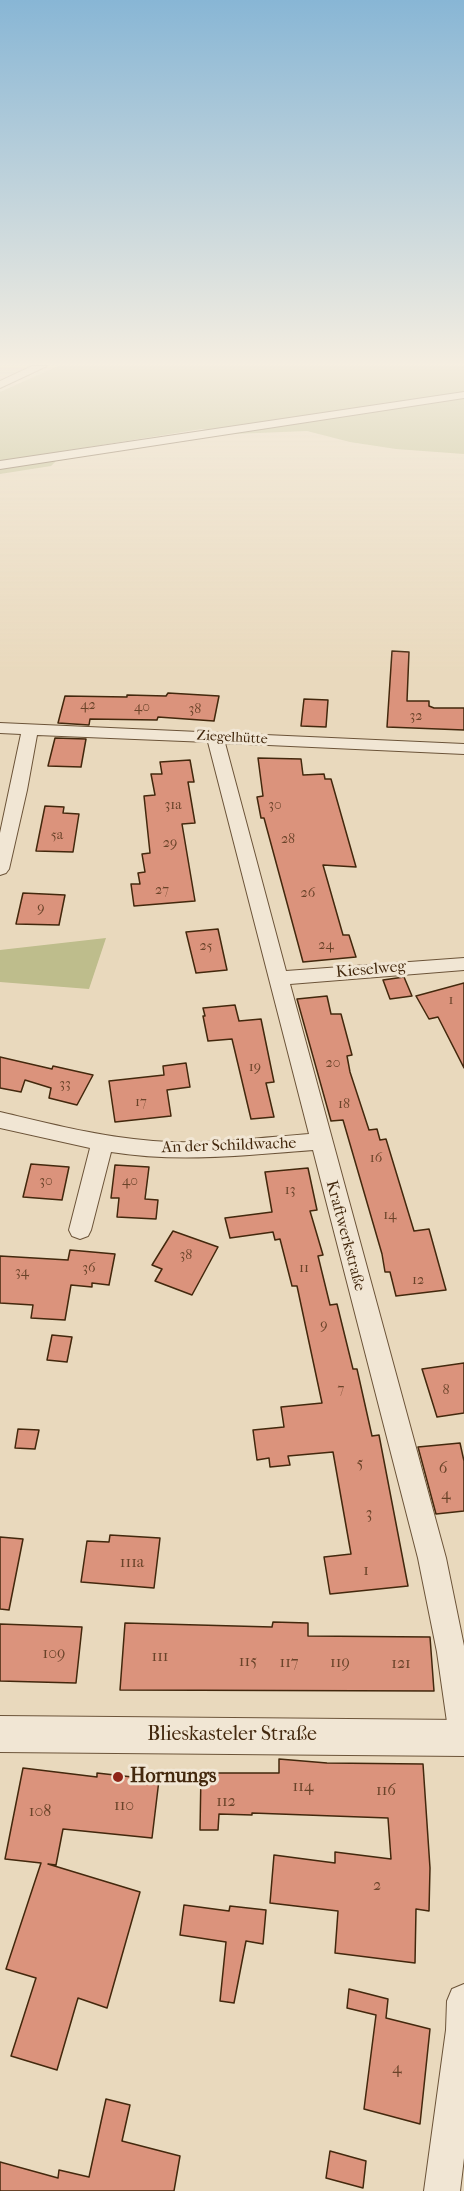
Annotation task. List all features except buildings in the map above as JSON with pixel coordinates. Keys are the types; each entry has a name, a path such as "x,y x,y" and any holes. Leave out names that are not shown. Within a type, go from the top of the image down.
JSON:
{"street":[{"name":"Ziegelhütte","path":"0,728 464,748"},
{"path":"0,869 3,845 30,730"},
{"name":"Kraftwerkstraße","path":"214,737 432,1558 451,1652 464,1737"},
{"name":"Kieselweg","path":"278,978 464,964"},
{"name":"An der Schildwache","path":"0,1120 103,1142 153,1149 198,1150 320,1142"},
{"path":"80,1230 103,1142"},
{"name":"Blieskasteler Straße","path":"0,1734 464,1737"},
{"path":"442,2191 463,2030 464,2001"}],"shaded area":[{"path":"0,468 37,468 0,474"},
{"path":"106,938 89,989 0,982 0,950"}],"place":[{"name":"Hornungs","path":"118,1777"}]}
